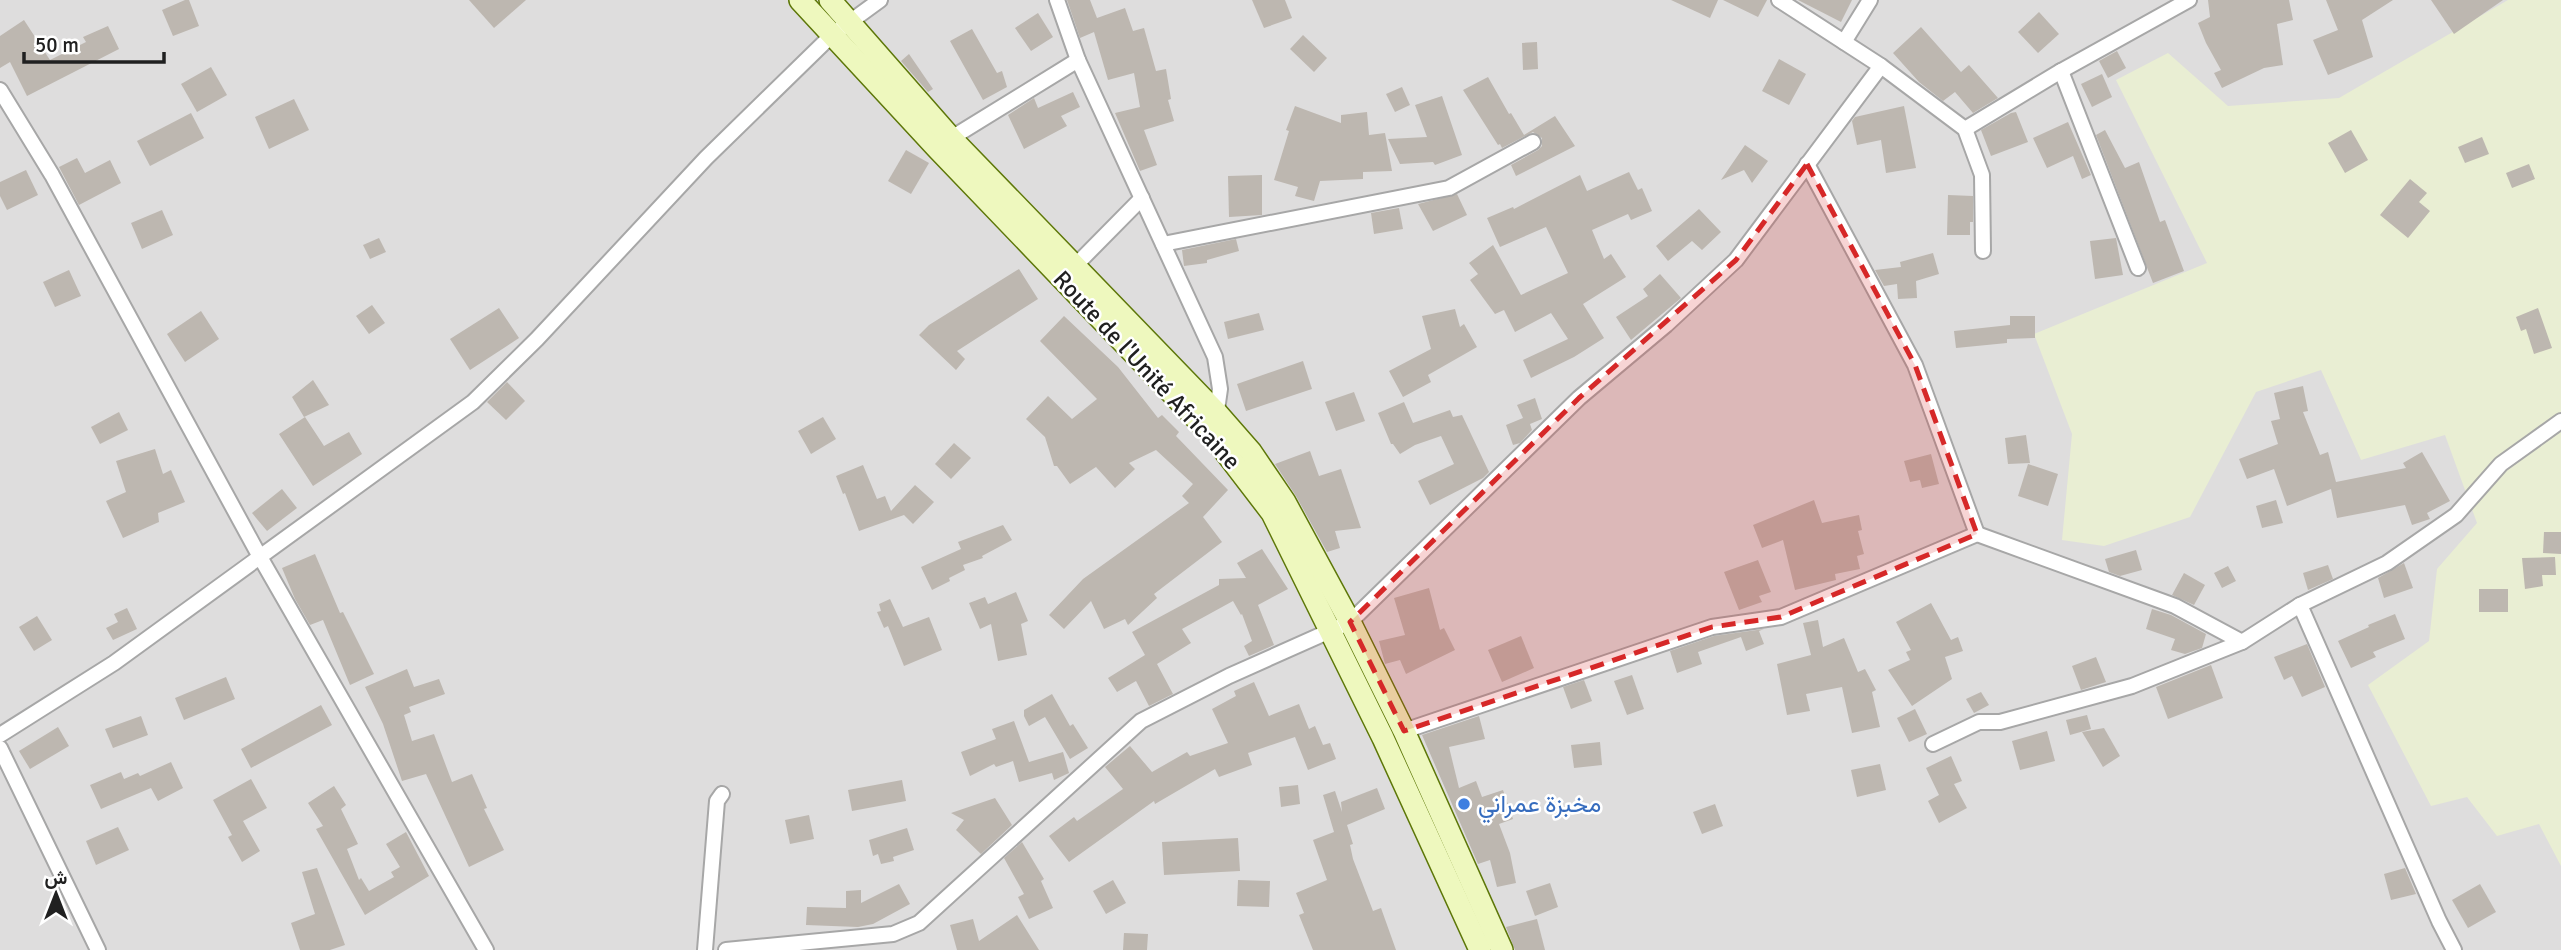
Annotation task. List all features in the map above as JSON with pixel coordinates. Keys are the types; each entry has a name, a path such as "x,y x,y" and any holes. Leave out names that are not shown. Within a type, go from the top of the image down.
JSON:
{"main road":[{"name":"Route de l'Unité Africaine","path":"800,0 818,8 840,28 944,143 1068,273 1213,436 1244,459"},
{"name":"Route de l'Unité Africaine","path":"830,0 840,28"},
{"name":"Route de l'Unité Africaine","path":"1068,273 1216,412 1272,513 1404,732 1502,950"},
{"name":"Route de l'Unité Africaine","path":"1340,627 1383,738 1480,950"}],"street":[{"path":"0,735 114,663 474,402 537,339 706,158 840,28 880,0"},
{"path":"1057,0 1078,60 1215,357 1220,389 1213,436"},
{"path":"1779,0 1881,65 1965,129 1982,175 1983,251"},
{"path":"1844,42 1870,0"},
{"path":"1965,129 2061,71 2189,0"},
{"path":"944,143 1078,60"},
{"path":"726,950 893,933 919,923 1141,721 1229,676 1340,627 1579,398 1666,325 1736,260 1881,65"},
{"path":"2061,71 2138,268"},
{"path":"0,90 52,175 260,557 486,950"},
{"path":"1163,244 1449,188 1533,142"},
{"path":"1807,164 1915,365 1977,534"},
{"path":"1068,273 1142,198"},
{"path":"1933,744 1979,722 2000,722 2132,686 2242,642 2300,605 2387,563 2456,515 2501,464 2561,421"},
{"path":"1404,732 1712,627 1781,617 1977,534 2175,606 2242,642"},
{"path":"2300,605 2454,950"},
{"path":"0,748 98,950"},
{"path":"705,950 716,801 722,794"}],"highlighted area":[{"path":"1807,164 1915,365 1977,534 1781,617 1712,627 1404,731 1350,622 1579,398 1736,260"}],"shaded area":[{"path":"0,0 2561,0 2561,950 0,950"}],"green space":[{"path":"2508,0 2561,0 2561,866 2539,824 2497,836 2467,797 2431,806 2368,685 2429,641 2437,569 2477,523 2445,435 2361,460 2321,370 2256,392 2190,517 2104,546 2062,540 2072,434 2034,334 2207,263 2116,80 2168,53 2228,106 2339,98"}],"building":[{"path":"189,0 199,26 173,36 162,10"},
{"path":"469,0 526,0 494,28"},
{"path":"1067,0 1090,0 1097,18 1125,8 1133,31 1144,28 1156,71 1166,69 1171,99 1168,100 1174,121 1144,130 1157,165 1140,171 1115,113 1140,107 1134,73 1108,80 1094,32 1080,38"},
{"path":"1252,0 1285,0 1292,18 1264,28"},
{"path":"1671,0 1718,0 1710,18"},
{"path":"1723,0 1767,0 1758,17"},
{"path":"1798,0 1852,0 1841,22"},
{"path":"2208,0 2289,0 2293,20 2277,24 2283,65 2264,68 2222,88 2214,73 2221,70 2198,23 2210,17"},
{"path":"2326,0 2393,0 2362,20 2373,57 2328,75 2313,40 2338,30"},
{"path":"2431,0 2503,0 2454,34"},
{"path":"2039,12 2059,34 2038,53 2018,32"},
{"path":"1038,13 1053,37 1031,51 1015,28"},
{"path":"24,20 50,60 86,42 83,37 108,26 119,49 27,96 10,62 0,68 0,36"},
{"path":"1921,27 1961,72 1969,65 1998,98 1973,113 1955,92 1943,101 1919,82 1893,53"},
{"path":"972,29 997,73 1002,71 1007,87 983,100 950,41"},
{"path":"1303,35 1327,58 1314,72 1290,49"},
{"path":"1537,42 1538,69 1523,70 1522,43"},
{"path":"2117,51 2126,68 2108,78 2099,61"},
{"path":"909,54 933,89 928,92 901,61"},
{"path":"1779,59 1806,74 1789,105 1762,91"},
{"path":"211,67 227,95 197,112 181,84"},
{"path":"2102,74 2112,97 2092,107 2081,84"},
{"path":"1488,77 1524,135 1555,116 1575,146 1516,176 1511,165 1538,150 1542,146 1542,138 1533,132 1502,148 1498,145 1463,90"},
{"path":"1402,87 1410,105 1395,112 1386,94"},
{"path":"1073,92 1080,107 1061,116 1067,126 1024,149 1008,115 1034,98 1038,108"},
{"path":"1442,96 1462,155 1435,165 1433,162 1400,164 1388,139 1427,137 1415,105"},
{"path":"294,99 309,130 269,149 255,117"},
{"path":"1295,106 1341,123 1341,115 1367,112 1369,135 1385,133 1392,171 1363,172 1363,179 1320,181 1314,201 1295,196 1298,187 1274,180 1289,131 1286,130"},
{"path":"1904,106 1916,168 1886,173 1881,140 1857,145 1852,121 1855,117"},
{"path":"2016,112 2028,142 1991,156 1981,130"},
{"path":"191,113 204,138 150,166 137,141"},
{"path":"2068,122 2091,175 2082,179 2073,156 2047,168 2033,138"},
{"path":"2105,130 2125,168 2139,162 2160,222 2165,220 2184,271 2153,283 2096,135"},
{"path":"2351,130 2368,160 2345,173 2328,143"},
{"path":"2482,137 2489,154 2465,163 2458,147"},
{"path":"1745,145 1768,161 1752,183 1744,170 1721,180"},
{"path":"906,150 929,163 911,194 888,181"},
{"path":"77,158 85,173 110,160 121,183 79,205 59,167"},
{"path":"2529,164 2535,179 2512,188 2506,173"},
{"path":"26,170 38,195 7,210 0,196 0,182"},
{"path":"1629,172 1638,190 1642,188 1652,211 1631,220 1628,214 1592,230 1604,259 1611,254 1626,277 1583,304 1604,338 1574,357 1531,378 1523,360 1568,339 1551,313 1515,332 1504,310 1495,314 1470,280 1478,274 1469,263 1493,245 1521,295 1568,273 1546,227 1500,247 1487,218 1513,207 1514,209 1580,175 1587,191"},
{"path":"1262,175 1262,215 1229,217 1228,176"},
{"path":"2410,179 2427,193 2419,202 2430,211 2408,238 2380,215"},
{"path":"1457,194 1467,215 1433,231 1418,204"},
{"path":"1948,195 1973,196 1970,235 1947,235"},
{"path":"1399,208 1403,229 1374,234 1371,213"},
{"path":"1699,209 1721,232 1702,250 1692,241 1668,261 1656,246"},
{"path":"162,210 173,235 142,249 131,223"},
{"path":"379,238 386,252 370,259 363,245"},
{"path":"2116,238 2123,275 2095,279 2090,241"},
{"path":"1236,239 1239,251 1207,260 1207,263 1184,266 1182,250"},
{"path":"1933,253 1939,274 1916,281 1917,298 1898,299 1897,284 1884,286 1875,270 1901,267 1900,262"},
{"path":"1019,269 1038,299 957,351 965,359 956,370 919,335 929,325"},
{"path":"69,270 81,296 55,307 43,282"},
{"path":"1660,274 1681,298 1631,340 1616,317 1648,296 1643,289"},
{"path":"372,305 385,323 369,334 356,316"},
{"path":"499,308 519,338 470,370 450,339"},
{"path":"2538,308 2552,348 2534,354 2526,329 2521,331 2516,317"},
{"path":"1455,309 1460,327 1464,324 1477,347 1428,375 1431,382 1403,397 1389,371 1431,349 1422,316"},
{"path":"201,311 219,339 185,362 167,334"},
{"path":"1259,313 1264,330 1228,339 1224,322"},
{"path":"1064,316 1118,367 1158,418 1162,415 1179,432 1176,436 1228,490 1203,517 1222,542 1154,594 1157,598 1128,625 1125,619 1104,629 1091,601 1064,629 1049,615 1083,579 1189,503 1182,496 1193,484 1156,450 1129,463 1135,469 1115,488 1096,467 1070,484 1057,466 1054,466 1045,437 1026,419 1048,396 1072,419 1097,399 1040,341"},
{"path":"2010,316 2035,316 2035,338 2007,339 2007,343 1956,348 1954,331 2010,325"},
{"path":"1303,361 1312,389 1246,411 1237,384"},
{"path":"313,380 329,405 304,417 292,397"},
{"path":"507,382 525,401 506,420 487,402"},
{"path":"2303,386 2308,411 2303,412 2320,455 2328,452 2336,482 2406,468 2403,463 2422,452 2450,501 2427,513 2430,519 2412,525 2405,505 2337,518 2331,489 2287,506 2274,469 2247,479 2239,459 2278,444 2271,421 2280,419 2274,393"},
{"path":"1354,392 1365,421 1336,431 1325,402"},
{"path":"1535,398 1542,419 1530,424 1532,430 1520,443 1513,445 1506,425 1523,418 1517,405"},
{"path":"1404,402 1413,423 1450,410 1453,417 1462,415 1489,472 1483,478 1430,505 1418,481 1454,464 1441,436 1415,445 1400,454 1391,444 1378,413"},
{"path":"119,412 128,430 100,444 91,427"},
{"path":"305,417 324,446 349,432 362,454 313,486 279,434"},
{"path":"823,417 836,439 811,454 798,431"},
{"path":"2026,435 2030,463 2008,464 2005,438"},
{"path":"954,443 971,458 951,479 935,464"},
{"path":"155,449 163,474 171,470 185,502 158,513 159,522 123,538 106,501 126,492 116,461"},
{"path":"1310,451 1319,476 1341,469 1361,528 1335,531 1340,548 1327,552 1275,464"},
{"path":"1931,454 1939,484 1922,488 1920,480 1910,482 1904,461"},
{"path":"2028,464 2058,474 2048,506 2018,496"},
{"path":"863,465 877,499 885,496 891,511 915,485 934,502 913,524 904,515 859,531 836,476"},
{"path":"282,489 297,508 267,531 252,513"},
{"path":"1814,500 1822,523 1859,515 1862,530 1858,531 1864,554 1857,556 1860,569 1835,574 1836,580 1795,590 1783,540 1762,548 1753,525"},
{"path":"2276,500 2283,523 2262,528 2256,506"},
{"path":"1003,525 1012,540 982,556 983,558 963,565 965,570 932,590 921,567 961,549 958,542"},
{"path":"2544,532 2561,532 2561,554 2543,553"},
{"path":"1262,549 1288,589 1258,605 1274,645 1249,656 1244,646 1252,641 1242,614 1233,601 1182,629 1191,643 1157,664 1173,694 1149,706 1136,681 1117,692 1108,678 1145,655 1132,632 1219,585 1219,579 1246,578 1237,563"},
{"path":"2136,550 2142,570 2120,576 2109,572 2105,559"},
{"path":"315,554 340,613 343,612 374,674 350,685 323,620 310,625 282,568"},
{"path":"2555,557 2556,575 2542,575 2543,586 2525,589 2522,558"},
{"path":"1758,560 1771,592 1759,596 1762,602 1739,610 1724,572"},
{"path":"2404,563 2413,588 2384,598 2378,578"},
{"path":"2328,565 2333,579 2308,590 2303,573"},
{"path":"2228,566 2236,581 2222,588 2214,573"},
{"path":"2184,573 2205,585 2194,605 2172,595"},
{"path":"1429,588 1440,630 1444,628 1455,650 1406,674 1400,660 1385,664 1379,641 1405,635 1394,598"},
{"path":"2479,589 2508,589 2508,612 2479,612"},
{"path":"1016,592 1028,621 1021,624 1027,655 998,661 991,624 980,629 969,603 985,597 988,604"},
{"path":"890,599 903,627 929,617 942,650 904,666 888,626 884,628 877,612 881,611 879,604"},
{"path":"1931,603 1951,640 1958,637 1963,651 1945,657 1952,679 1912,706 1888,670 1910,660 1906,652 1911,650 1896,622"},
{"path":"127,608 137,629 113,640 106,628 118,622 114,614"},
{"path":"2152,609 2171,615 2206,634 2202,648 2185,654 2171,650 2175,639 2146,629"},
{"path":"2395,614 2405,639 2373,652 2376,657 2351,668 2338,641"},
{"path":"37,616 52,640 34,651 19,627"},
{"path":"1818,620 1823,647 1844,638 1858,672 1865,669 1876,690 1872,692 1880,727 1852,733 1842,687 1806,694 1810,711 1787,715 1777,664 1811,655 1803,623"},
{"path":"1764,629 1759,631 1764,644 1746,651 1741,637 1698,652 1702,664 1677,673 1670,651 1714,636"},
{"path":"1521,636 1534,668 1502,682 1488,650"},
{"path":"2307,644 2325,687 2302,697 2292,676 2284,680 2274,657"},
{"path":"2096,657 2106,682 2081,690 2072,666"},
{"path":"2211,665 2223,698 2168,719 2156,687"},
{"path":"407,669 414,687 439,679 445,694 409,707 411,712 404,715 412,741 434,734 452,782 472,774 487,808 484,809 504,850 469,867 426,774 402,781 383,724 365,687"},
{"path":"1632,675 1644,709 1627,715 1614,681"},
{"path":"226,677 235,699 184,720 175,698"},
{"path":"1584,680 1592,701 1571,709 1563,687"},
{"path":"1254,682 1269,716 1299,704 1309,729 1315,726 1323,745 1330,743 1336,759 1308,770 1295,737 1248,753 1252,765 1219,777 1215,769 1155,804 1154,801 1069,862 1049,836 1074,817 1077,821 1123,789 1105,767 1130,746 1152,772 1187,752 1190,756 1228,743 1212,709 1236,696 1234,691"},
{"path":"1981,692 1989,705 1974,713 1966,699"},
{"path":"1052,694 1070,726 1073,724 1088,748 1070,759 1045,717 1029,726 1024,716 1024,710"},
{"path":"321,705 332,725 251,768 241,749"},
{"path":"1915,709 1927,734 1909,742 1897,718"},
{"path":"2087,715 2091,729 2070,735 2066,720"},
{"path":"141,716 148,735 113,748 105,729"},
{"path":"1479,716 1485,739 1449,747 1459,788 1476,781 1482,797 1503,790 1513,819 1499,824 1510,853 1516,883 1497,887 1490,860 1478,864 1422,735"},
{"path":"1014,721 1029,762 1063,752 1069,773 1054,780 1052,773 1019,782 1013,761 996,767 994,764 970,776 961,752 996,739 992,729"},
{"path":"58,727 69,746 30,769 19,751"},
{"path":"2104,728 2120,756 2103,767 2082,732"},
{"path":"2047,731 2055,761 2020,770 2012,741"},
{"path":"1600,742 1602,765 1574,768 1571,745"},
{"path":"1951,756 1962,781 1954,784 1967,808 1939,823 1928,801 1939,795 1926,768"},
{"path":"171,762 183,788 158,801 151,788 101,809 90,785 121,772 124,779 138,773 140,776"},
{"path":"1880,764 1886,790 1857,797 1851,770"},
{"path":"251,779 267,808 243,821 260,851 242,862 228,837 232,835 213,800"},
{"path":"902,780 906,801 852,811 848,790"},
{"path":"1298,785 1300,804 1281,807 1279,787"},
{"path":"334,786 346,805 341,809 358,844 347,849 359,880 361,878 369,891 394,877 391,872 400,867 386,844 406,832 429,876 365,915 316,829 323,826 308,803"},
{"path":"1377,788 1385,809 1347,825 1353,844 1350,845 1353,859 1373,911 1381,908 1396,950 1313,950 1299,915 1304,913 1296,893 1327,880 1313,840 1334,832 1323,795 1335,791 1342,812 1341,802"},
{"path":"995,798 1012,825 981,854 956,830 964,820 951,813"},
{"path":"1715,804 1723,826 1702,834 1693,812"},
{"path":"809,815 814,839 790,844 785,820"},
{"path":"118,827 129,850 96,865 86,841"},
{"path":"907,828 914,850 893,857 894,861 881,864 878,854 873,856 869,840"},
{"path":"1238,838 1240,871 1164,875 1162,842"},
{"path":"1022,842 1044,879 1041,881 1053,908 1029,919 1018,897 1024,894 1004,858"},
{"path":"317,868 345,945 330,950 300,950 291,923 315,914 302,872"},
{"path":"2405,868 2416,894 2391,900 2384,874"},
{"path":"1113,880 1126,903 1106,914 1093,891"},
{"path":"1238,880 1270,881 1269,907 1237,906"},
{"path":"1550,883 1558,907 1535,916 1526,891"},
{"path":"899,884 910,904 873,924 858,927 806,925 807,907 846,908 846,891 861,890 861,903"},
{"path":"2480,884 2496,912 2468,928 2452,900"},
{"path":"1017,915 1039,950 957,950 950,925 973,919 979,941"},
{"path":"1537,919 1545,950 1515,950 1506,927"},
{"path":"1124,933 1148,934 1147,950 1123,950"}],"place":[{"name":"مخبزة عمراني","path":"1464,804"}]}
